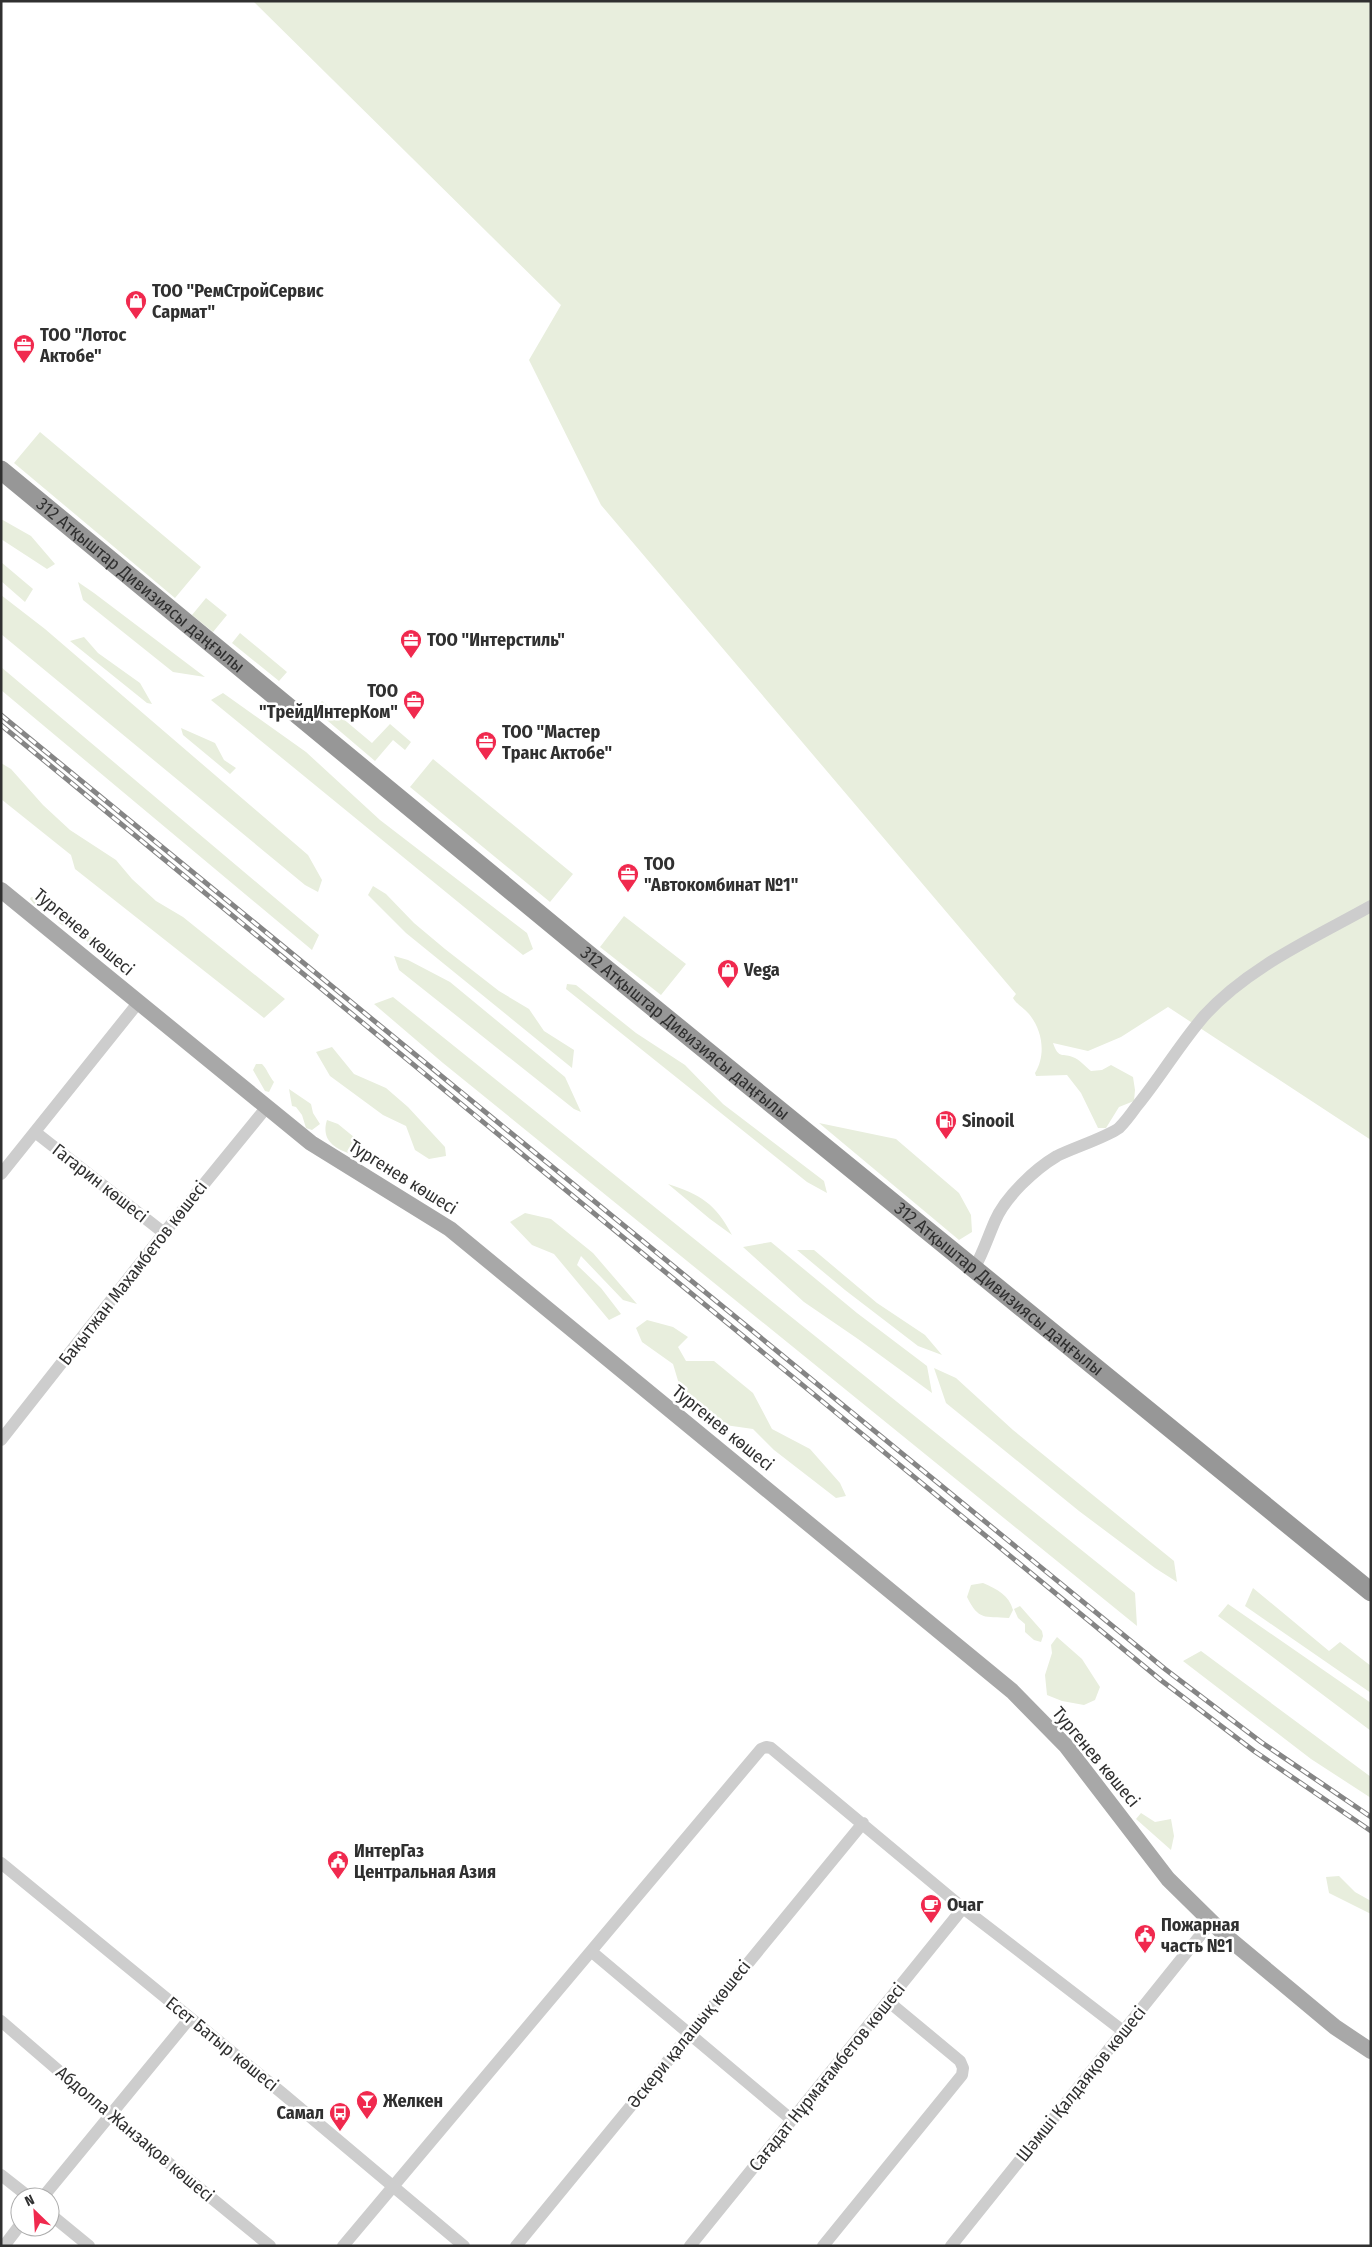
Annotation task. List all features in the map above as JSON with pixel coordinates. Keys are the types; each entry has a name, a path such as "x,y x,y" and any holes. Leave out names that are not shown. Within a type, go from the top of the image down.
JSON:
{"highway":[{"name":"312 Атқыштар Дивизиясы даңғылы","path":"1,470 198,634 1371,1592"}],"main road":[{"name":"Тургенев көшесі","path":"1,890 311,1143 450,1229 1012,1691 1066,1746 1168,1879 1227,1937 1335,2027 1371,2051"}],"street":[{"path":"974,1269 984,1252 996,1219 1026,1179 1038,1168 1058,1156 1118,1128 1149,1092 1204,1016 1233,989 1265,967 1371,906"},
{"path":"1,1174 138,1003"},
{"name":"Бақытжан Махамбетов көшесі","path":"1,1440 164,1233 266,1108"},
{"name":"Гагарин көшесі","path":"35,1132 164,1233"},
{"path":"344,2246 761,1749 766,1747 772,1748 864,1823 963,1908 1123,2031"},
{"name":"Әскери қалашық көшесі","path":"516,2246 864,1823"},
{"name":"Есет Батыр көшесі","path":"1,1863 464,2246"},
{"name":"Сағадат Нұрмағамбетов көшесі","path":"690,2246 963,1908"},
{"name":"Шәмші Қалдаяқов көшесі","path":"951,2246 1211,1922"},
{"path":"592,1952 792,2120"},
{"path":"823,2246 962,2075 963,2068 960,2061 888,2002"},
{"path":"51,2187 190,2018"},
{"name":"Абдолла Жанзақов көшесі","path":"1,2020 110,2115 270,2246"},
{"path":"1,2175 16,2187"},
{"path":"60,2222 89,2246"}],"green space":[{"path":"253,1 1371,1 1371,1140 1168,1007 1121,1037 1088,1051 1053,1043 1059,1054 1075,1058 1091,1071 1102,1070 1111,1065 1133,1077 1134,1101 1119,1107 1106,1128 1098,1128 1081,1093 1067,1075 1036,1076 1035,1073 1042,1051 1040,1035 1029,1014 1013,998 1016,994 601,505 529,360 561,305"},
{"path":"40,432 201,567 175,598 14,463"},
{"path":"1,519 31,536 55,564 47,569 1,539"},
{"path":"1,562 33,589 25,602 1,581"},
{"path":"78,582 205,677 173,672 83,600"},
{"path":"1,595 45,629 308,855 322,880 318,892 305,885 1,634"},
{"path":"206,598 227,615 213,632 192,615"},
{"path":"240,633 287,672 279,681 232,643"},
{"path":"84,637 98,653 140,683 152,704 147,703 70,641"},
{"path":"1,667 319,935 312,950 1,690"},
{"path":"223,693 306,752 380,820 527,933 533,949 523,955 211,700"},
{"path":"322,701 372,743 390,724 411,742 405,750 393,740 375,761 315,710"},
{"path":"181,728 215,743 224,760 236,768 230,774 183,735"},
{"path":"433,759 573,874 550,902 410,787"},
{"path":"1,763 11,769 43,805 70,830 116,860 132,879 156,901 183,917 285,999 264,1018 75,869 71,855 1,799"},
{"path":"373,886 386,894 414,923 445,949 499,991 529,1009 544,1031 574,1050 572,1068 406,933 368,895"},
{"path":"40,895 49,904 65,912 88,935 108,949 107,954 100,952 83,938 59,923 55,916 34,904 30,899"},
{"path":"624,916 686,964 661,995 600,947"},
{"path":"394,956 408,960 450,982 565,1077 581,1112 574,1109 399,970"},
{"path":"567,984 576,985 636,1033 685,1065 723,1104 824,1181 827,1193 807,1182 566,989"},
{"path":"393,997 1135,1593 1137,1626 443,1063 374,1004"},
{"path":"332,1047 354,1074 386,1088 408,1107 445,1147 446,1156 429,1159 415,1150 406,1126 383,1115 330,1076 316,1052"},
{"path":"256,1064 262,1064 274,1082 269,1092 265,1091 253,1070"},
{"path":"289,1089 311,1104 313,1113 320,1124 312,1130 306,1128 302,1115 296,1107 292,1106"},
{"path":"327,1120 338,1124 360,1142 360,1147 351,1154 334,1146 327,1138"},
{"path":"819,1123 896,1139 959,1193 971,1215 972,1232 959,1240"},
{"path":"668,1184 690,1192 706,1202 719,1215 732,1235 710,1219"},
{"path":"525,1213 551,1219 593,1253 637,1304 623,1300 581,1256 577,1265 601,1288 621,1314 609,1320 554,1254 532,1245 510,1222"},
{"path":"771,1242 857,1313 927,1366 932,1393 804,1302 743,1247"},
{"path":"797,1250 814,1250 877,1303 925,1335 942,1355 918,1346 845,1290"},
{"path":"647,1320 673,1327 688,1337 678,1347 686,1361 714,1361 753,1393 772,1429 810,1449 840,1483 846,1496 836,1498 774,1450 753,1429 725,1425 695,1400 679,1384 673,1364 642,1342 636,1328"},
{"path":"934,1368 956,1378 1013,1430 1174,1561 1177,1582 1155,1568 1079,1511 946,1403"},
{"path":"983,1583 998,1590 1009,1600 1013,1610 1009,1618 983,1616 971,1605 967,1597 971,1585"},
{"path":"1253,1588 1329,1651 1340,1642 1371,1666 1371,1693 1245,1606"},
{"path":"1228,1604 1371,1703 1371,1731 1218,1616"},
{"path":"1020,1606 1042,1631 1041,1642 1034,1640 1025,1632 1025,1624 1018,1618 1014,1609"},
{"path":"1057,1637 1082,1659 1100,1687 1095,1700 1084,1705 1062,1701 1047,1695 1045,1675 1052,1653 1051,1645"},
{"path":"1201,1651 1371,1777 1371,1798 1311,1759 1183,1661"},
{"path":"1141,1813 1155,1822 1171,1819 1174,1836 1171,1850 1136,1819"},
{"path":"1339,1876 1355,1892 1371,1901 1371,1914 1329,1893 1326,1877"}],"railway":[{"path":"1,715 1165,1669 1261,1742 1371,1817"},
{"path":"1,725 1162,1681 1254,1751 1371,1831"}],"place":[{"name":"ТОО \"РемСтройСервис Сармат\"","path":"136,320"},
{"name":"ТОО \"Лотос Актобе\"","path":"24,364"},
{"name":"ТОО \"Интерстиль\"","path":"411,659"},
{"name":"ТОО \"ТрейдИнтерКом\"","path":"414,720"},
{"name":"ТОО \"Мастер Транс Актобе\"","path":"486,761"},
{"name":"ТОО \"Автокомбинат №1\"","path":"628,893"},
{"name":"Vega","path":"728,989"},
{"name":"Sinooil","path":"946,1140"},
{"name":"ИнтерГаз Центральная Азия","path":"338,1880"},
{"name":"Очаг","path":"931,1924"},
{"name":"Пожарная часть №1","path":"1145,1954"},
{"name":"Желкен","path":"367,2120"},
{"name":"Самал","path":"340,2132"}]}
